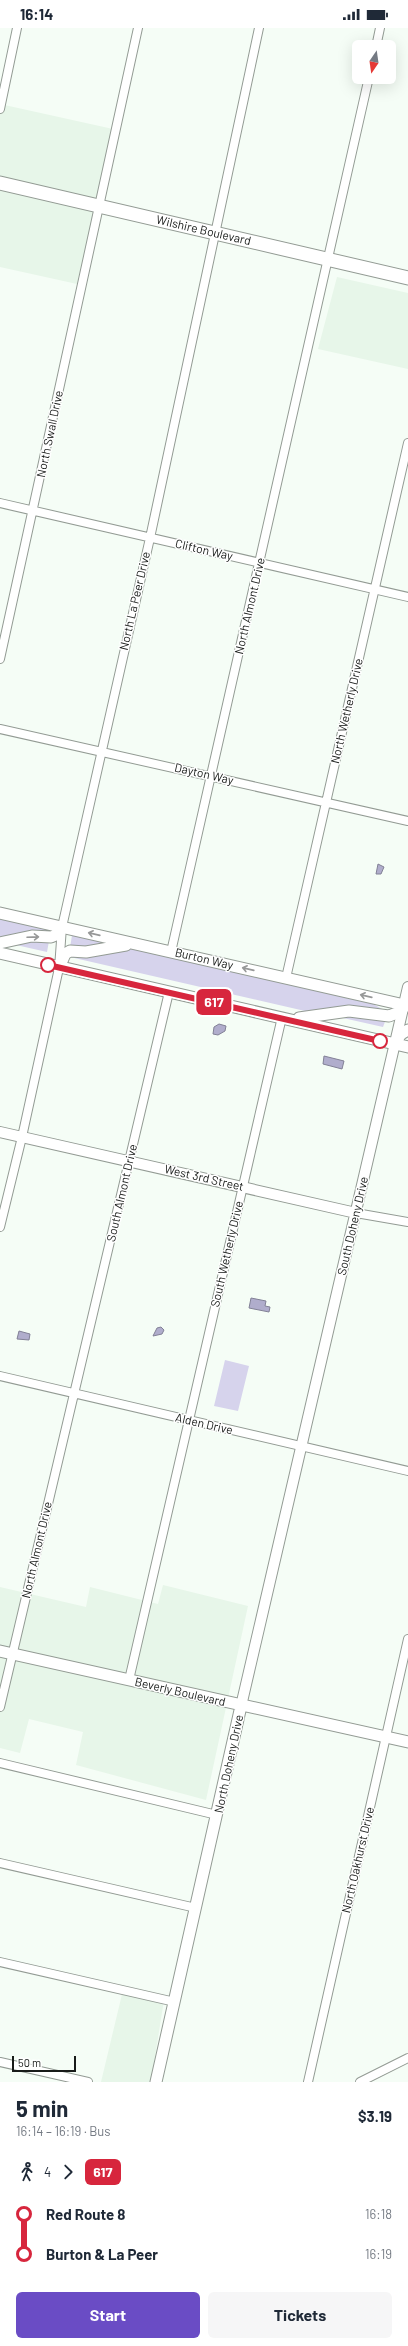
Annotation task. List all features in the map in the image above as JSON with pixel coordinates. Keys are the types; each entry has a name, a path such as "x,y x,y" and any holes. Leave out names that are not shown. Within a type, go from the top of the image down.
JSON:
{"main road":[{"name":"Wilshire Boulevard","path":"0,183 100,208 408,278"},
{"name":"Burton Way","path":"0,913 406,1005"},
{"path":"0,943 32,936 51,937 56,935 62,927"},
{"path":"59,968 65,954 70,951 86,952 116,945 137,944"},
{"path":"0,954 408,1047"},
{"path":"285,1018 324,1016 349,1011 389,1016 397,1013 406,1005"},
{"path":"394,1044 401,1034 408,1030"},
{"name":"Beverly Boulevard","path":"0,1651 408,1742"},
{"name":"North Doheny Drive","path":"156,2082 242,1706"}],"street":[{"path":"0,109 17,28"},
{"name":"North Swall Drive","path":"0,659 100,208 138,28"},
{"name":"North La Peer Drive","path":"0,1227 22,1136 59,968 62,927 150,538 259,28"},
{"path":"377,40 380,28"},
{"path":"328,261 367,84"},
{"name":"North Almont Drive","path":"171,952 328,261"},
{"name":"North Wetherly Drive","path":"286,978 408,443"},
{"name":"Clifton Way","path":"0,503 408,597"},
{"name":"Dayton Way","path":"0,729 408,821"},
{"path":"406,1005 408,987"},
{"name":"South Almont Drive","path":"74,1394 169,992"},
{"name":"South Doheny Drive","path":"302,1447 394,1044 406,1005"},
{"name":"South Wetherly Drive","path":"188,1421 243,1187 285,1018"},
{"name":"West 3rd Street","path":"0,1132 356,1213 408,1222"},
{"name":"Alden Drive","path":"0,1376 408,1471"},
{"name":"North Almont Drive","path":"0,1707 74,1394"},
{"path":"129,1680 188,1421"},
{"name":"North Doheny Drive","path":"242,1706 302,1447"},
{"name":"North Oakhurst Drive","path":"308,2082 408,1639"},
{"path":"0,1763 218,1814"},
{"path":"0,1863 196,1908"},
{"path":"0,1962 175,2002"},
{"path":"360,2082 408,2058"},
{"path":"0,2062 88,2082"}],"shaded area":[{"path":"0,104 113,129 77,284 0,267"},
{"path":"337,277 408,293 408,369 318,349"},
{"path":"378,864 384,867 381,874 376,874"},
{"path":"0,918 52,930 52,933 0,939"},
{"path":"72,935 109,943 109,945 70,948"},
{"path":"17,941 49,941 47,952 16,945"},
{"path":"118,949 133,949 373,1004 384,1010 318,1014 70,957"},
{"path":"344,1014 386,1019 383,1027 343,1018"},
{"path":"219,1024 226,1026 225,1031 218,1035 213,1034 214,1027"},
{"path":"324,1056 344,1061 342,1069 323,1064"},
{"path":"251,1298 266,1301 265,1306 270,1307 269,1312 249,1308"},
{"path":"161,1327 164,1330 162,1334 153,1336 157,1328"},
{"path":"19,1331 30,1334 29,1340 17,1339"},
{"path":"225,1360 249,1366 238,1411 214,1406"},
{"path":"163,1585 248,1606 206,1800 76,1765 83,1732 29,1719 20,1753 0,1748 0,1587 86,1607 90,1587 158,1604"},
{"path":"123,1990 164,2000 151,2082 101,2082"}],"bus line":[{"name":"617","path":"48,965 268,1014 380,1041"}]}
